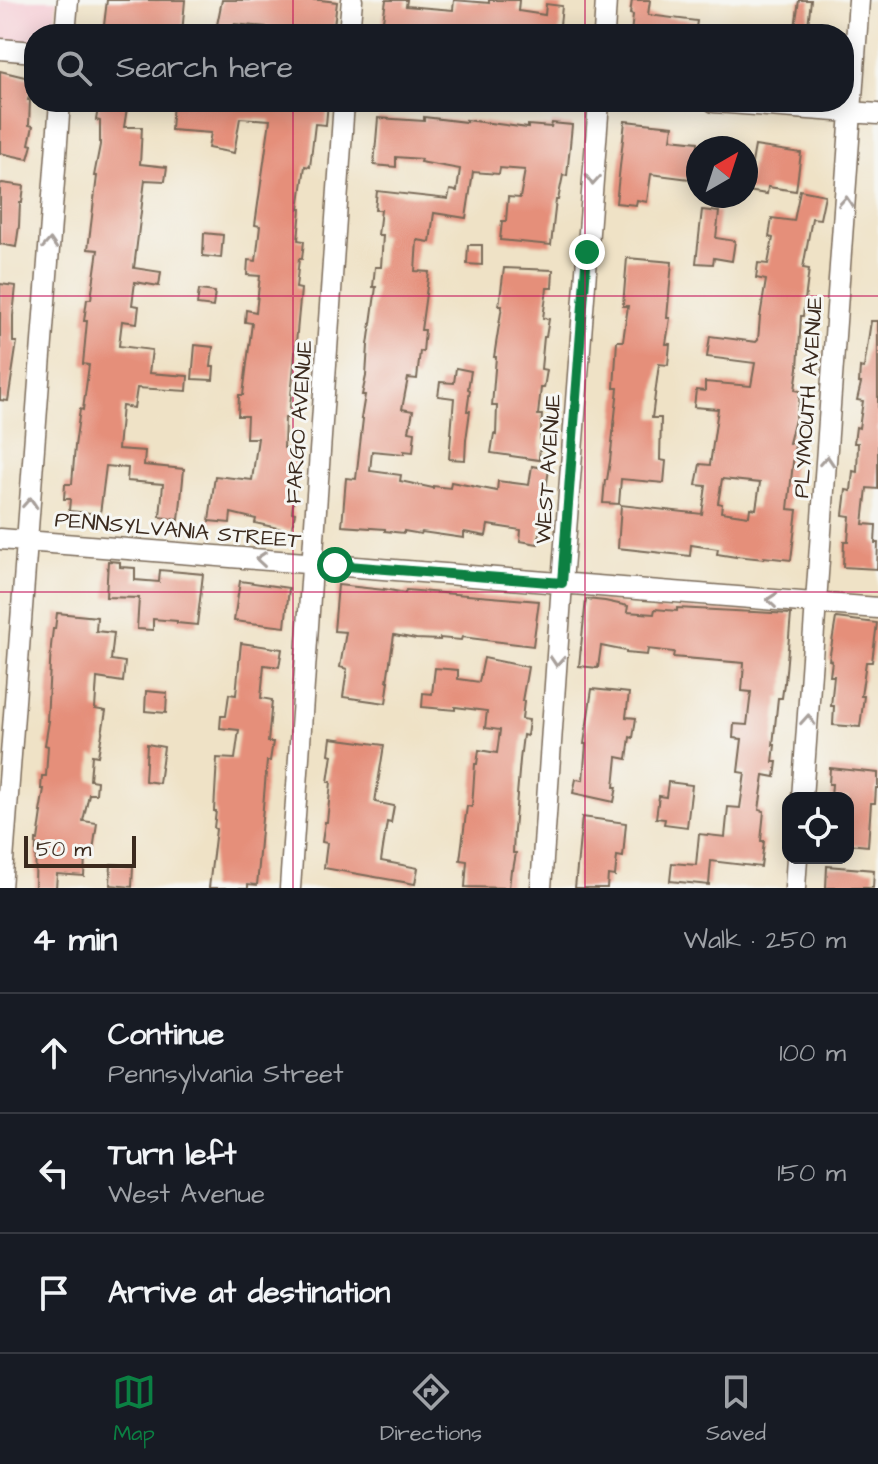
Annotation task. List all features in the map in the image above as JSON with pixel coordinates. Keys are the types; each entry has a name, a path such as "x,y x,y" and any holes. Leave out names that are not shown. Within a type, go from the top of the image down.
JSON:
{"street":[{"path":"66,24 68,0"},
{"path":"350,24 352,0"},
{"path":"605,24 606,0"},
{"name":"PLYMOUTH AVENUE","path":"854,80 859,0"},
{"path":"0,49 24,51"},
{"path":"1,888 59,112"},
{"name":"FARGO AVENUE","path":"290,888 343,112"},
{"name":"WEST AVENUE","path":"541,888 598,112"},
{"path":"852,112 878,114"},
{"name":"PLYMOUTH AVENUE","path":"802,792 852,112"},
{"name":"PENNSYLVANIA STREET","path":"0,539 878,608"},
{"path":"795,888 797,864"}],"shaded area":[{"path":"0,0 57,0 55,24 24,24 24,43 0,41"}],"building":[{"path":"107,0 185,0 183,24 104,24"},
{"path":"222,0 337,2 334,24 217,24"},
{"path":"386,0 407,0 406,6 453,10 454,0 489,3 489,0 519,0 518,11 545,15 546,4 562,6 560,24 382,24"},
{"path":"632,0 650,0 648,15 697,21 697,24 632,24 633,15 630,14"},
{"path":"799,0 811,0 808,24 795,24"},
{"path":"0,71 24,77 24,112 30,112 29,125 33,126 28,159 0,153"},
{"path":"97,112 126,112 124,127 142,127 140,164 167,167 165,181 145,180 134,268 161,272 159,286 135,282 132,305 139,306 137,323 122,321 119,346 152,350 149,373 188,376 187,391 137,388 134,408 122,406 118,449 145,451 144,465 184,469 179,520 160,517 163,484 127,481 128,468 106,466 100,514 69,511 70,499 64,499 65,484 72,484 80,409 83,410 89,365 83,364 87,321 84,321 87,299 91,299 98,250 88,249 97,176 94,176 100,145 100,121 96,120"},
{"path":"172,112 327,112 326,125 315,124 310,167 305,166 299,209 298,240 304,241 296,288 301,289 284,448 300,451 291,531 255,523 256,519 231,513 230,523 209,521 215,476 252,480 258,438 246,438 247,416 238,416 239,395 243,395 252,323 245,322 246,310 256,312 260,276 247,275 248,260 256,261 260,226 255,225 270,120 240,118 234,153 208,148 211,133 171,130"},
{"path":"424,117 528,128 528,125 551,127 552,123 572,125 567,176 563,175 556,200 551,245 500,240 502,221 506,221 508,197 520,198 525,170 500,168 499,174 473,172 466,218 434,213 430,242 417,240 415,271 429,272 421,330 425,330 417,379 408,378 402,409 413,411 409,431 415,432 413,452 372,451 370,471 401,475 400,481 433,488 450,488 451,482 497,491 498,481 529,485 532,466 549,469 538,544 520,541 521,530 488,525 486,536 464,532 464,538 342,526 346,478 356,479 365,395 362,395 376,287 373,287 375,267 381,267 383,235 378,235 381,210 375,210 377,191 448,199 450,190 457,191 460,169 420,162 421,159 396,157 396,167 374,165 378,118 424,121"},
{"path":"625,121 673,126 671,139 686,141 686,178 651,174 647,202 637,200 636,205 616,203"},
{"path":"758,146 801,153 796,191 768,187 767,194 758,193"},
{"path":"2,183 24,186 16,247 0,244"},
{"path":"800,190 825,195 820,219 812,218 803,268 809,269 801,316 795,390 800,391 799,404 789,443 795,444 788,509 797,510 791,560 736,557 717,554 718,549 691,545 690,556 618,548 621,505 702,514 706,486 696,485 700,464 710,465 718,409 694,407 696,390 705,391 705,382 751,386 755,363 707,357 710,336 758,340 766,280 756,278 758,263 768,264 773,238 769,237 772,218 794,221","holes":["722,479 760,483 756,509 750,508 749,516 721,512 722,504 718,503"]},
{"path":"702,210 719,212 716,238 735,241 732,261 714,258 713,264 696,263"},
{"path":"204,233 223,235 221,258 203,256"},
{"path":"468,245 482,245 482,265 467,264"},
{"path":"627,258 672,262 667,318 670,318 666,344 670,344 668,365 659,364 652,418 661,418 660,460 666,461 664,483 621,479 619,504 603,503 618,388 614,388 617,341 623,341 628,306 623,306"},
{"path":"504,268 553,270 552,288 547,288 543,318 549,319 541,369 547,370 538,415 542,415 539,460 491,453 496,435 497,406 492,406 494,357"},
{"path":"0,284 16,286 13,342 17,342 8,401 0,400"},
{"path":"199,290 215,292 213,307 197,305"},
{"path":"871,321 878,321 878,489 867,488 863,524 876,525 877,569 843,567 844,541 848,541 850,516 843,515 846,490 851,491 853,471 857,472 858,443 854,443 863,401 857,400 861,383 860,367 864,368"},
{"path":"195,345 213,347 213,380 192,379"},
{"path":"456,368 471,371 465,460 449,459 454,398 438,396 440,382 454,383"},
{"path":"108,561 120,562 120,567 135,568 135,580 159,582 160,570 203,574 197,625 153,619 153,630 137,629 139,598 106,597"},
{"path":"240,581 289,588 285,627 234,621"},
{"path":"338,585 405,593 406,590 539,601 533,646 462,637 461,640 440,640 394,635 386,703 343,697 347,669 340,667 346,632 334,631"},
{"path":"586,599 628,606 627,612 654,614 655,609 677,611 677,608 791,614 785,683 782,698 778,698 773,745 773,762 777,762 775,777 764,775 759,810 764,811 761,867 711,861 709,885 670,881 672,863 696,865 699,834 725,837 728,807 740,808 745,773 738,772 742,739 733,738 734,724 747,725 751,692 742,691 744,663 673,657 674,652 648,649 647,655 626,653 601,646 598,668 579,666"},
{"path":"57,613 97,617 96,631 114,633 111,660 125,662 123,682 97,678 95,709 106,711 98,756 92,755 90,780 97,781 96,794 89,794 83,821 97,823 93,851 87,851 85,857 84,876 57,874 56,888 35,888 36,840 42,812 42,776 46,776 48,746 45,745 49,721 51,646"},
{"path":"836,618 877,623 872,662 866,662 860,727 833,725 834,676 830,676 832,661 829,660"},
{"path":"241,643 282,649 279,667 264,665 261,698 272,700 268,742 273,742 270,761 267,761 257,885 248,884 248,888 209,888 216,829 217,758 235,759 239,730 220,728 221,716 226,716 229,694 236,695"},
{"path":"484,658 528,667 522,719 529,720 527,736 523,735 520,760 513,853 516,853 509,888 465,887 467,861 460,860 467,806 472,807 479,750 497,753 500,730 485,728 487,711 422,707 423,693 432,694 435,668 458,670 458,679 479,682"},
{"path":"592,689 629,693 626,717 636,718 627,759 617,757 614,802 573,793 576,779 583,780 584,744"},
{"path":"146,691 167,693 166,713 145,711"},
{"path":"331,738 384,745 375,802 394,806 391,823 387,822 381,861 418,868 415,884 324,868 327,843 322,842 331,782 328,782"},
{"path":"147,744 164,747 159,783 145,781"},
{"path":"830,768 878,773 875,803 871,803 868,846 854,845 854,792 831,792 832,784 829,784"},
{"path":"668,782 692,785 687,827 664,824 665,819 656,818 659,796 666,797"},
{"path":"582,817 626,823 623,857 617,856 615,876 608,875 607,888 575,888"},
{"path":"111,864 133,866 132,887 110,885"},
{"path":"827,866 874,870 873,888 826,888"}],"route":[{"path":"335,565 562,583 587,252"}]}
